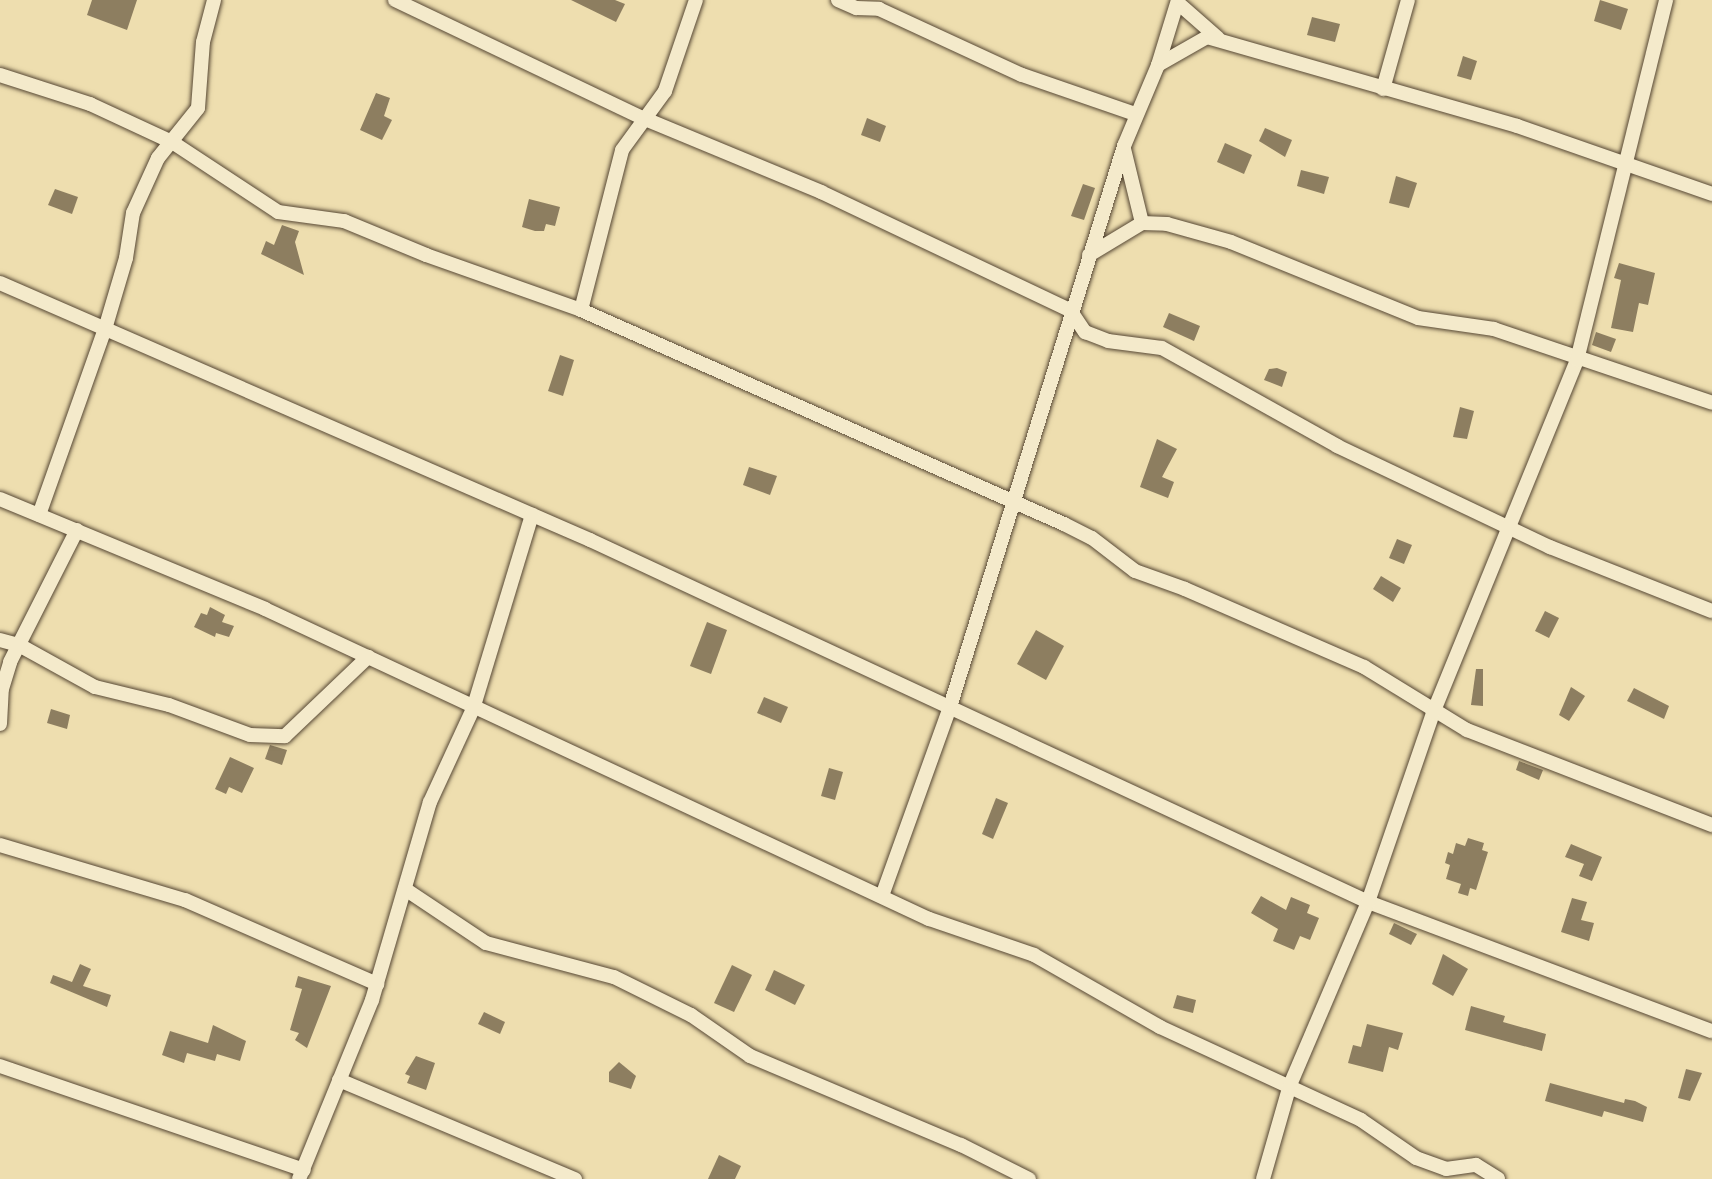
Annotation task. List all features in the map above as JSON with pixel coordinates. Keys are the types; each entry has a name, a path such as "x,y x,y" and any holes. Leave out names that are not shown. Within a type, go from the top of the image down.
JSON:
{"street":[{"path":"39,515 105,330 126,258 133,213 158,158 198,108 203,42 214,0"},
{"path":"395,0 645,119 821,192 1070,310 1085,332 1108,341 1162,348 1337,446 1511,528 1712,611"},
{"path":"581,310 622,150 668,85 696,0"},
{"path":"838,0 856,8 879,9 1022,75 1135,114"},
{"path":"1383,89 1409,0"},
{"path":"1263,1179 1290,1085 1368,902 1433,713 1511,528 1577,360 1667,0"},
{"path":"882,896 949,710 1010,502 1124,146 1135,114 1158,65 1178,1 1222,41"},
{"path":"1158,65 1207,37 1517,126 1712,194"},
{"path":"0,75 90,104 172,142 278,212 344,221 426,256 581,310 1092,538 1135,571 1185,589 1364,667 1433,713 1712,825"},
{"path":"1124,146 1142,223"},
{"path":"1090,255 1142,223 1167,224 1231,242 1418,318 1494,329 1577,360 1712,403"},
{"path":"0,283 532,515 1368,902 1712,1031"},
{"path":"0,499 368,657 473,709 929,919 1034,955 1160,1027 1361,1120 1416,1158 1446,1169 1476,1165 1498,1179"},
{"path":"0,1066 302,1175 377,984 442,769 473,709 532,515"},
{"path":"0,724 2,689 19,645 76,530"},
{"path":"0,640 19,645 95,687 169,705 250,735 285,736 368,657"},
{"path":"0,845 185,900 377,984"},
{"path":"405,889 486,943 614,977 691,1015 750,1056 818,1088 865,1102 1029,1179"},
{"path":"339,1080 575,1179"}],"building":[{"path":"92,0 137,0 127,30 87,15"},
{"path":"571,0 615,0 625,4 616,22"},
{"path":"1600,0 1628,9 1621,30 1594,21"},
{"path":"1312,17 1340,24 1335,42 1307,35"},
{"path":"1463,56 1477,61 1471,80 1457,76"},
{"path":"376,93 390,98 384,116 392,120 382,140 360,130"},
{"path":"867,118 886,126 880,142 861,135"},
{"path":"1265,128 1292,140 1285,157 1259,141"},
{"path":"1225,143 1252,155 1244,174 1217,162"},
{"path":"1301,170 1329,177 1324,194 1297,186"},
{"path":"1396,176 1417,183 1409,208 1389,203"},
{"path":"1083,184 1095,188 1084,220 1071,216"},
{"path":"55,189 78,197 72,214 48,205"},
{"path":"529,199 560,207 555,226 546,224 544,231 522,227"},
{"path":"282,225 299,231 295,242 304,275 261,254 266,241 274,245"},
{"path":"1619,263 1655,273 1648,305 1639,303 1633,332 1611,328 1621,280 1614,278"},
{"path":"1169,313 1200,326 1194,341 1163,327"},
{"path":"1596,332 1616,339 1611,352 1592,345"},
{"path":"560,355 574,360 563,396 548,391"},
{"path":"1277,368 1287,372 1282,387 1264,380 1269,369"},
{"path":"1460,407 1474,411 1467,439 1453,437"},
{"path":"1157,439 1177,449 1162,477 1174,482 1168,498 1140,487"},
{"path":"749,467 777,476 770,495 743,485"},
{"path":"1397,539 1412,545 1404,564 1389,558"},
{"path":"1381,576 1401,588 1393,602 1373,589"},
{"path":"210,607 225,615 222,622 234,626 229,637 216,633 215,637 194,627 201,613 207,615"},
{"path":"1545,611 1559,618 1549,638 1535,631"},
{"path":"707,622 727,630 711,674 690,666"},
{"path":"1036,630 1064,646 1046,680 1017,664"},
{"path":"1476,669 1483,669 1483,706 1471,705"},
{"path":"1571,687 1585,696 1569,721 1559,715"},
{"path":"1634,688 1669,706 1664,719 1627,701"},
{"path":"764,697 788,707 781,723 757,713"},
{"path":"51,709 70,715 67,729 47,723"},
{"path":"270,745 287,750 282,765 265,759"},
{"path":"230,757 254,768 242,793 229,787 226,794 215,789"},
{"path":"1519,761 1543,770 1539,780 1516,770"},
{"path":"829,768 843,772 835,800 821,796"},
{"path":"996,798 1008,803 993,839 982,834"},
{"path":"1468,838 1484,843 1482,850 1488,852 1476,890 1470,888 1468,896 1458,893 1461,884 1446,879 1450,865 1445,863 1448,852 1453,854 1456,843 1465,846"},
{"path":"1571,844 1602,857 1592,881 1579,876 1584,864 1565,857"},
{"path":"1261,896 1286,910 1291,897 1310,905 1307,913 1319,918 1310,940 1300,936 1294,950 1273,941 1278,929 1251,913"},
{"path":"1572,898 1587,902 1581,920 1594,923 1589,941 1561,932"},
{"path":"1394,923 1417,934 1411,945 1389,934"},
{"path":"1443,954 1468,969 1453,996 1432,984"},
{"path":"80,964 91,969 83,986 111,995 107,1007 50,983 53,975 72,982"},
{"path":"732,965 752,975 734,1012 714,1003"},
{"path":"774,970 805,985 795,1005 765,990"},
{"path":"298,976 331,986 307,1048 295,1040 299,1033 290,1030 302,989 295,987"},
{"path":"1177,995 1196,1000 1193,1013 1173,1008"},
{"path":"1471,1006 1505,1016 1503,1022 1546,1034 1542,1051 1465,1030"},
{"path":"484,1012 505,1022 500,1034 478,1024"},
{"path":"1367,1024 1403,1033 1398,1050 1389,1047 1383,1072 1348,1063 1353,1045 1361,1047"},
{"path":"213,1025 246,1041 240,1061 217,1054 215,1061 187,1053 184,1063 162,1055 170,1031 208,1043"},
{"path":"416,1056 435,1063 426,1090 407,1083 410,1076 405,1074"},
{"path":"619,1062 636,1076 631,1089 609,1082 609,1072"},
{"path":"1686,1069 1702,1073 1690,1101 1678,1098"},
{"path":"1550,1083 1624,1103 1625,1099 1635,1101 1647,1107 1643,1122 1604,1111 1602,1117 1545,1101"},
{"path":"719,1155 741,1166 735,1179 708,1179"}]}
